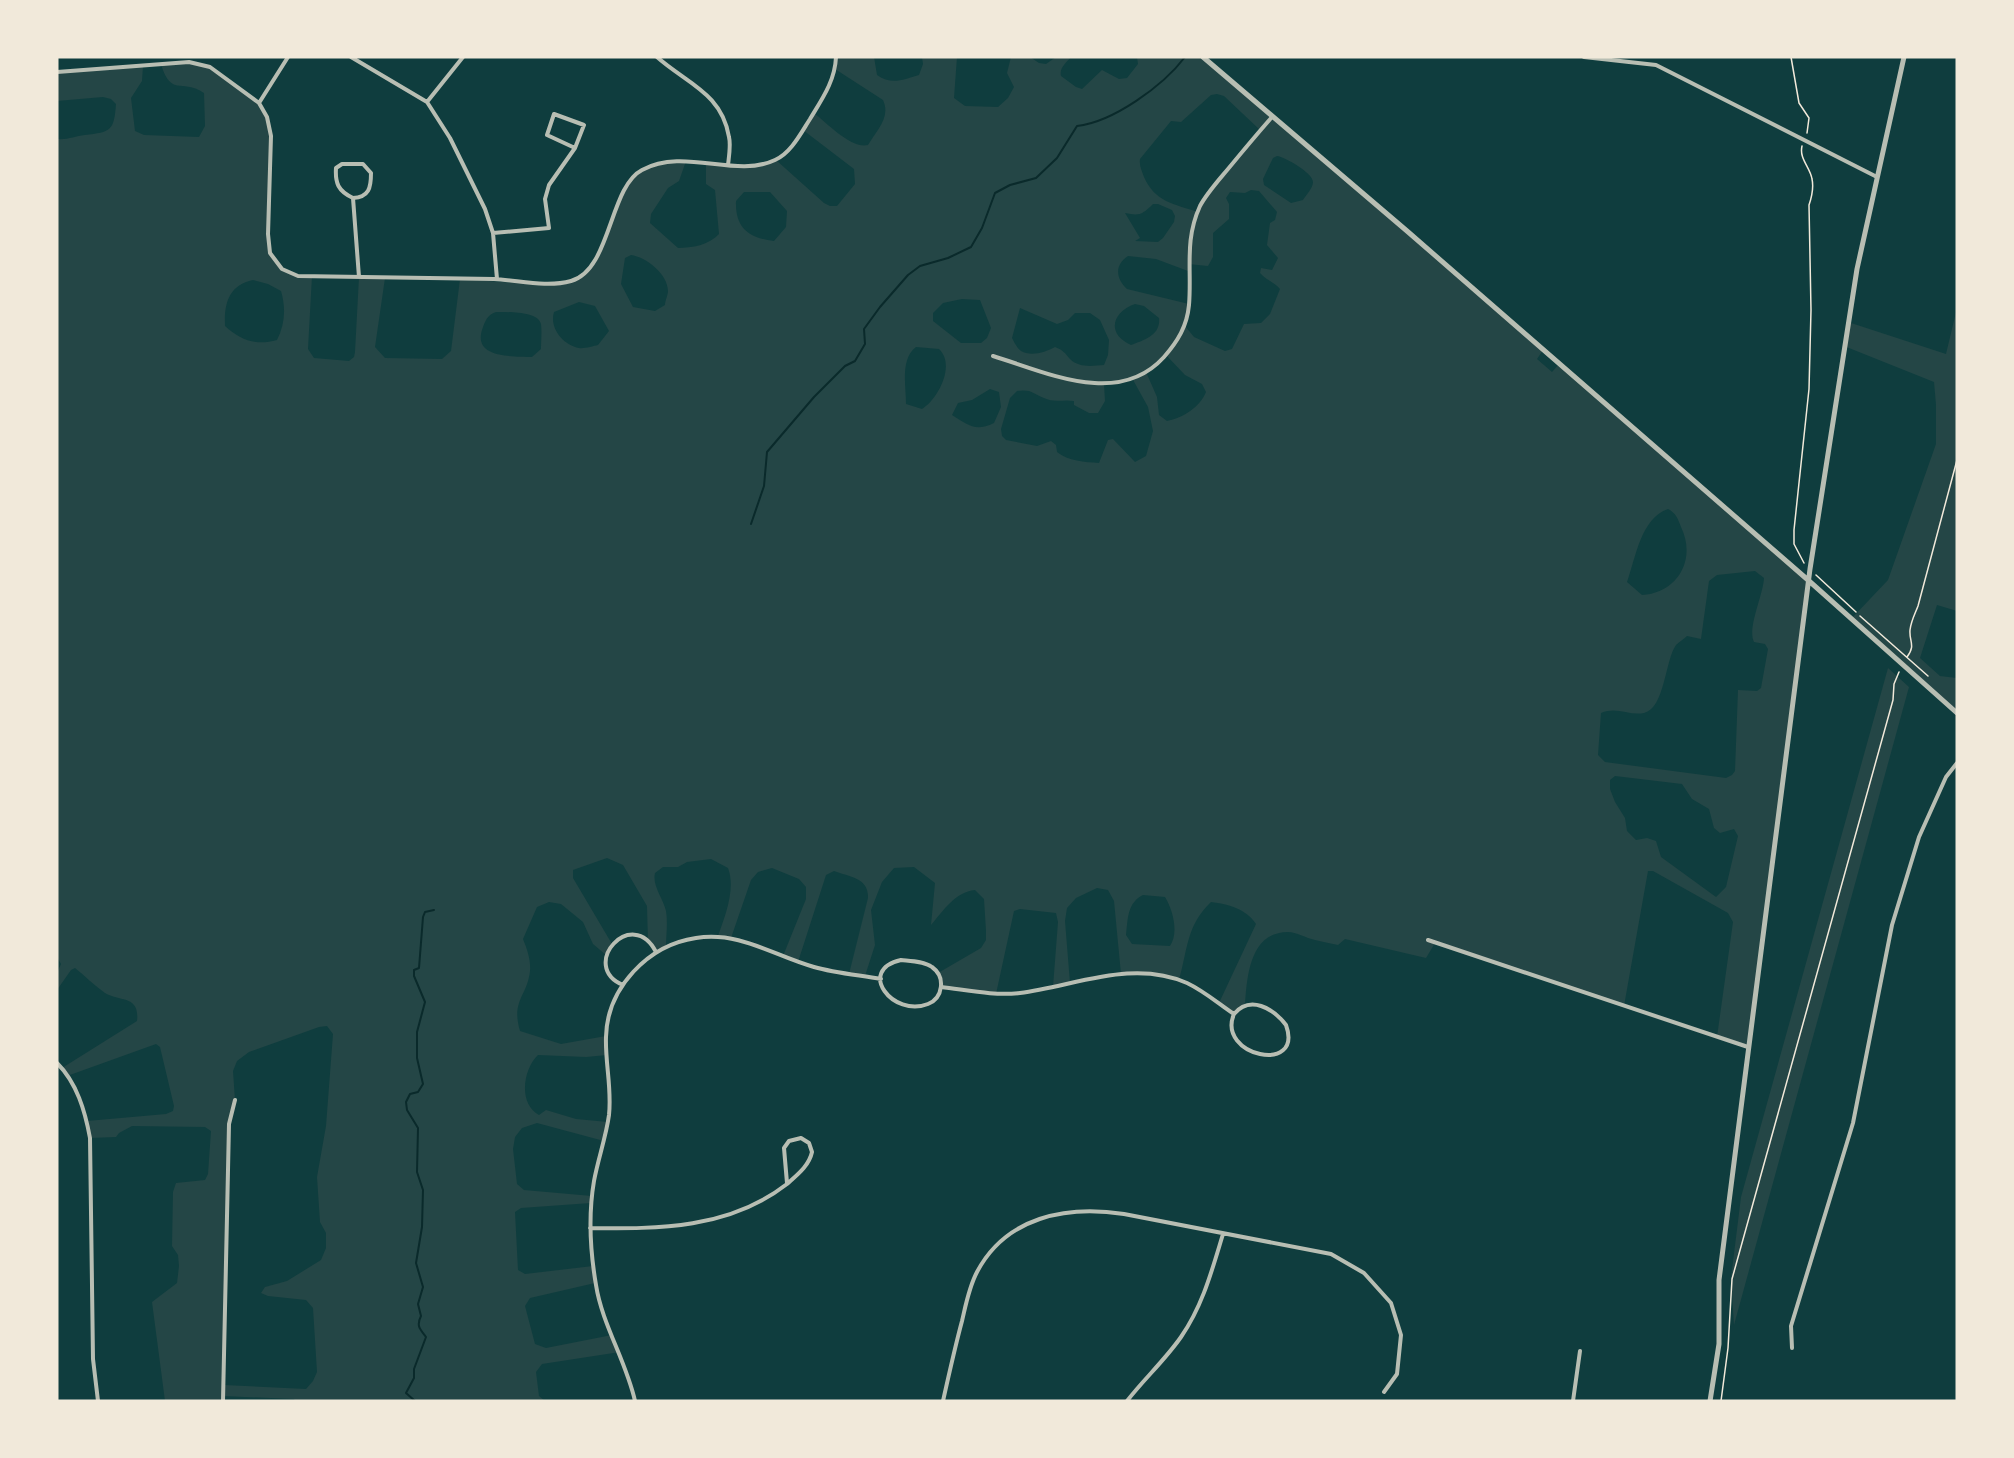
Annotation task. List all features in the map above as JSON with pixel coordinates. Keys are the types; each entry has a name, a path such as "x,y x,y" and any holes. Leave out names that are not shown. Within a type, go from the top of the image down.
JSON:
{"street":[{"path":"259,103 288,57"},
{"path":"351,57 427,102 450,138 485,209 493,233 497,279"},
{"path":"427,102 463,57"},
{"path":"657,57 669,68 703,90 716,104 725,121 730,139 728,165"},
{"path":"57,72 189,62 210,67 259,103 267,117 271,136 268,234 270,253 282,269 298,276 497,279 548,284 571,281 586,273 596,260 624,190 638,171 657,162 678,160 752,166 776,160 794,144 828,90 835,69 836,57"},
{"path":"1203,57 1407,231 1904,664 1957,713"},
{"path":"1584,57 1656,65 1878,177"},
{"path":"1710,1401 1719,1344 1719,1280 1808,580 1857,268 1904,57"},
{"path":"493,233 549,228 545,199 549,185 575,148 584,125 554,114 547,135 575,148"},
{"path":"993,356 1068,379 1093,384 1116,382 1140,375 1158,364 1174,345 1185,326 1189,304 1188,256 1192,230 1201,205 1214,185 1272,117"},
{"path":"342,164 363,164 371,173 370,189 365,195 352,198 339,189 335,179 336,168 342,164"},
{"path":"352,198 359,277"},
{"path":"1792,1348 1791,1326 1853,1124 1892,925 1919,837 1946,777 1957,763"},
{"path":"623,985 613,979 606,964 609,947 615,941 623,936 640,936 648,940 656,952"},
{"path":"635,1401 628,1373 600,1305 592,1263 590,1228 594,1182 609,1112 607,1027 614,1001 623,985 656,952 674,943 718,936 757,944 814,967 881,978"},
{"path":"1428,940 1748,1047"},
{"path":"910,960 933,967 938,973 941,987 936,999 930,1003 924,1006 909,1005 887,997 883,992 881,978 883,971 894,961 910,960"},
{"path":"941,987 996,994 1020,993 1114,975 1139,973 1165,975 1189,984 1234,1014"},
{"path":"1253,1004 1268,1009 1286,1025 1288,1039 1286,1046 1281,1052 1269,1056 1262,1056 1249,1049 1232,1033 1231,1020 1234,1014 1245,1005 1253,1004"},
{"path":"57,1063 73,1085 81,1102 90,1138 93,1359 98,1401"},
{"path":"223,1401 229,1124 235,1100"},
{"path":"590,1228 659,1229 706,1221 752,1205 787,1184 804,1168 811,1157 811,1148 809,1143 801,1138 793,1138 784,1148 787,1184"},
{"path":"943,1401 969,1293 976,1273 987,1257 1001,1241 1017,1230 1056,1213 1101,1210 1331,1254 1364,1274 1391,1303 1401,1335 1397,1374 1384,1392"},
{"path":"1127,1401 1180,1339 1192,1320 1203,1297 1223,1234"},
{"path":"1573,1401 1580,1351"}],"path":[{"path":"1791,57 1796,93 1799,103 1809,118 1808,131 1800,154 1812,176 1814,189 1809,204 1811,310 1809,389 1794,530 1794,544 1801,559"},
{"path":"1721,1401 1728,1348 1732,1279 1893,700 1896,676 1913,646 1910,633 1911,623 1918,606 1957,460"},
{"path":"1819,579 1931,680"}],"shaded area":[{"path":"836,57 874,57 877,75 887,80 897,81 919,75 923,64 922,57 957,57 954,98 965,106 998,107 1008,98 1014,87 1007,73 1011,57 1030,57 1039,63 1046,64 1056,57 1071,57 1062,68 1061,76 1082,89 1102,70 1119,79 1127,78 1138,64 1137,57 1203,57 1543,350 1537,359 1552,372 1559,364 1808,580 1748,1047 1717,1037 1733,922 1728,913 1653,871 1648,871 1624,1006 1435,943 1426,958 1345,939 1338,945 1288,932 1275,934 1258,947 1249,969 1245,1005 1234,1014 1219,1003 1256,924 1242,911 1224,904 1211,902 1197,920 1189,938 1179,980 1165,975 1121,974 1114,901 1108,890 1097,888 1076,898 1067,908 1065,921 1070,983 1053,987 1058,922 1056,913 1020,909 1014,911 996,994 941,987 938,973 981,948 986,940 984,899 975,890 968,891 950,903 931,925 935,883 914,867 894,868 882,882 871,910 875,945 865,976 849,974 868,898 865,886 857,879 834,871 826,875 798,962 783,956 806,899 806,887 799,879 772,868 758,872 751,880 731,938 718,936 730,893 728,868 711,859 687,862 678,867 663,867 655,873 654,878 666,911 666,947 656,952 648,941 647,906 623,865 607,858 573,870 573,878 612,944 606,955 593,944 583,922 561,904 549,902 537,907 523,939 530,971 517,1012 520,1031 561,1044 606,1036 607,1055 586,1057 538,1055 529,1069 525,1086 528,1103 539,1115 546,1110 576,1119 608,1122 604,1141 537,1123 522,1128 515,1137 513,1149 517,1184 524,1190 592,1196 591,1203 521,1208 515,1212 518,1270 525,1274 593,1266 595,1283 530,1298 525,1306 535,1344 546,1348 612,1335 620,1352 542,1364 536,1372 539,1396 545,1401 295,1401 294,1399 223,1396 223,1401 165,1401 152,1302 177,1283 178,1255 172,1246 173,1192 176,1183 205,1180 208,1174 211,1131 205,1127 132,1126 116,1137 90,1138 87,1121 166,1114 173,1111 174,1106 160,1047 156,1044 67,1076 62,1068 137,1021 137,1013 132,1003 105,993 75,968 71,970 57,990 57,973 61,964 57,957 57,139 106,131 114,120 116,104 111,99 103,97 57,101 57,72 143,66 142,81 131,98 135,131 144,135 199,137 205,126 204,93 197,89 173,84 169,81 161,64 189,62 210,67 259,103 267,117 271,136 270,253 282,269 298,276 312,276 308,349 314,358 349,361 354,357 355,352 359,277 385,278 375,347 385,358 442,359 451,351 460,279 536,283 574,280 590,267 601,250 625,189 638,173 658,163 686,161 679,181 668,188 651,214 650,223 678,248 700,245 719,234 715,190 706,184 706,163 752,166 776,160 824,203 837,206 855,184 854,169 803,130 814,113 847,139 861,145 868,145 882,123 885,106 883,100 835,69","holes":["1217,94 1224,96 1260,130 1201,205 1198,212 1160,197 1148,185 1141,168 1140,159 1171,121 1181,122 1211,95","1277,156 1304,170 1313,182 1303,200 1291,203 1264,185 1263,179 1273,158","1259,191 1277,212 1275,220 1270,223 1267,245 1278,258 1272,270 1261,268 1260,273 1280,289 1270,314 1261,323 1244,324 1232,349 1225,351 1194,337 1185,326 1189,304 1127,289 1118,272 1120,264 1128,256 1156,259 1188,271 1188,264 1208,266 1213,257 1213,233 1229,219 1229,204 1226,198 1230,192","744,192 770,192 787,211 786,227 774,241 751,234 745,230 738,218 736,201","1153,204 1158,204 1172,210 1175,216 1174,222 1158,242 1135,241 1140,238 1125,213 1140,214","631,255 655,267 664,278 668,291 665,305 655,311 633,307 621,284 625,258","253,280 281,291 284,316 277,340 255,342 237,335 225,326 227,303 233,291 245,282","962,299 980,300 991,328 987,338 981,343 961,343 933,321 933,313 943,303","579,302 595,306 609,331 598,345 581,348 563,340 555,330 554,312","1135,304 1144,306 1159,318 1159,324 1151,336 1131,345 1118,335 1115,329 1121,312","1020,308 1057,324 1068,320 1075,313 1090,313 1100,320 1109,340 1108,355 1104,365 1082,365 1074,362 1055,347 1029,354 1020,350 1012,338","496,312 522,313 539,320 541,349 532,357 506,356 489,351 483,346 481,339 488,317","916,347 939,349 944,356 946,364 943,381 934,398 922,409 906,404 906,366 911,352","1166,355 1185,375 1202,384 1206,392 1200,402 1190,411 1167,421 1159,415 1157,397 1146,372","1132,378 1148,407 1153,431 1146,456 1135,462 1113,439 1108,440 1099,463 1082,461 1061,455 1051,441 1037,446 1006,440 1002,436 1001,429 1010,398 1017,391 1029,391 1052,400 1074,401 1074,405 1089,413 1098,413 1105,401 1104,384","990,389 999,392 1001,407 994,423 982,427 967,424 952,415 958,403 972,400","1668,509 1679,521 1687,551 1681,573 1674,581 1654,593 1642,595 1627,582 1641,540 1651,521","1755,571 1764,578 1752,636 1754,642 1765,644 1768,649 1761,688 1757,691 1738,690 1735,771 1732,775 1726,778 1605,762 1598,755 1601,713 1612,710 1639,714 1651,709 1660,693 1676,645 1687,636 1701,639 1709,581 1717,575","1615,776 1682,784 1692,799 1709,809 1714,828 1720,833 1734,829 1738,836 1726,887 1716,897 1661,857 1656,841 1647,838 1636,840 1627,831 1625,818 1610,789 1610,780","1143,895 1165,897 1174,922 1174,935 1170,946 1132,944 1126,935 1129,912 1134,902","327,1026 333,1034 326,1126 317,1177 320,1222 326,1233 326,1248 321,1260 287,1281 265,1287 261,1293 268,1296 306,1300 313,1308 317,1372 306,1389 224,1385 231,1112 235,1100 233,1071 237,1061 249,1052 319,1027"]},
{"path":"1957,308 1957,611 1937,605 1920,658 1940,676 1957,678 1957,713 1852,618 1888,580 1936,444 1934,382 1844,346 1848,322 1946,354"},
{"path":"1888,668 1909,687 1734,1325 1731,1278 1741,1197"}],"waterway":[{"path":"751,524 764,486 767,452 814,397 845,366 855,361 865,344 864,329 908,275 920,266 948,258 971,247 982,228 995,193 1010,185 1036,178 1057,158 1077,126 1106,118 1136,101 1151,91 1185,57"},
{"path":"415,1401 406,1393 414,1378 414,1369 426,1337 419,1325 421,1316 418,1304 423,1287 416,1263 422,1227 423,1190 417,1172 418,1128 407,1110 406,1102 410,1094 418,1092 423,1084 417,1058 417,1032 425,1002 414,976 414,970 419,968 423,917 425,912 434,910"}]}
